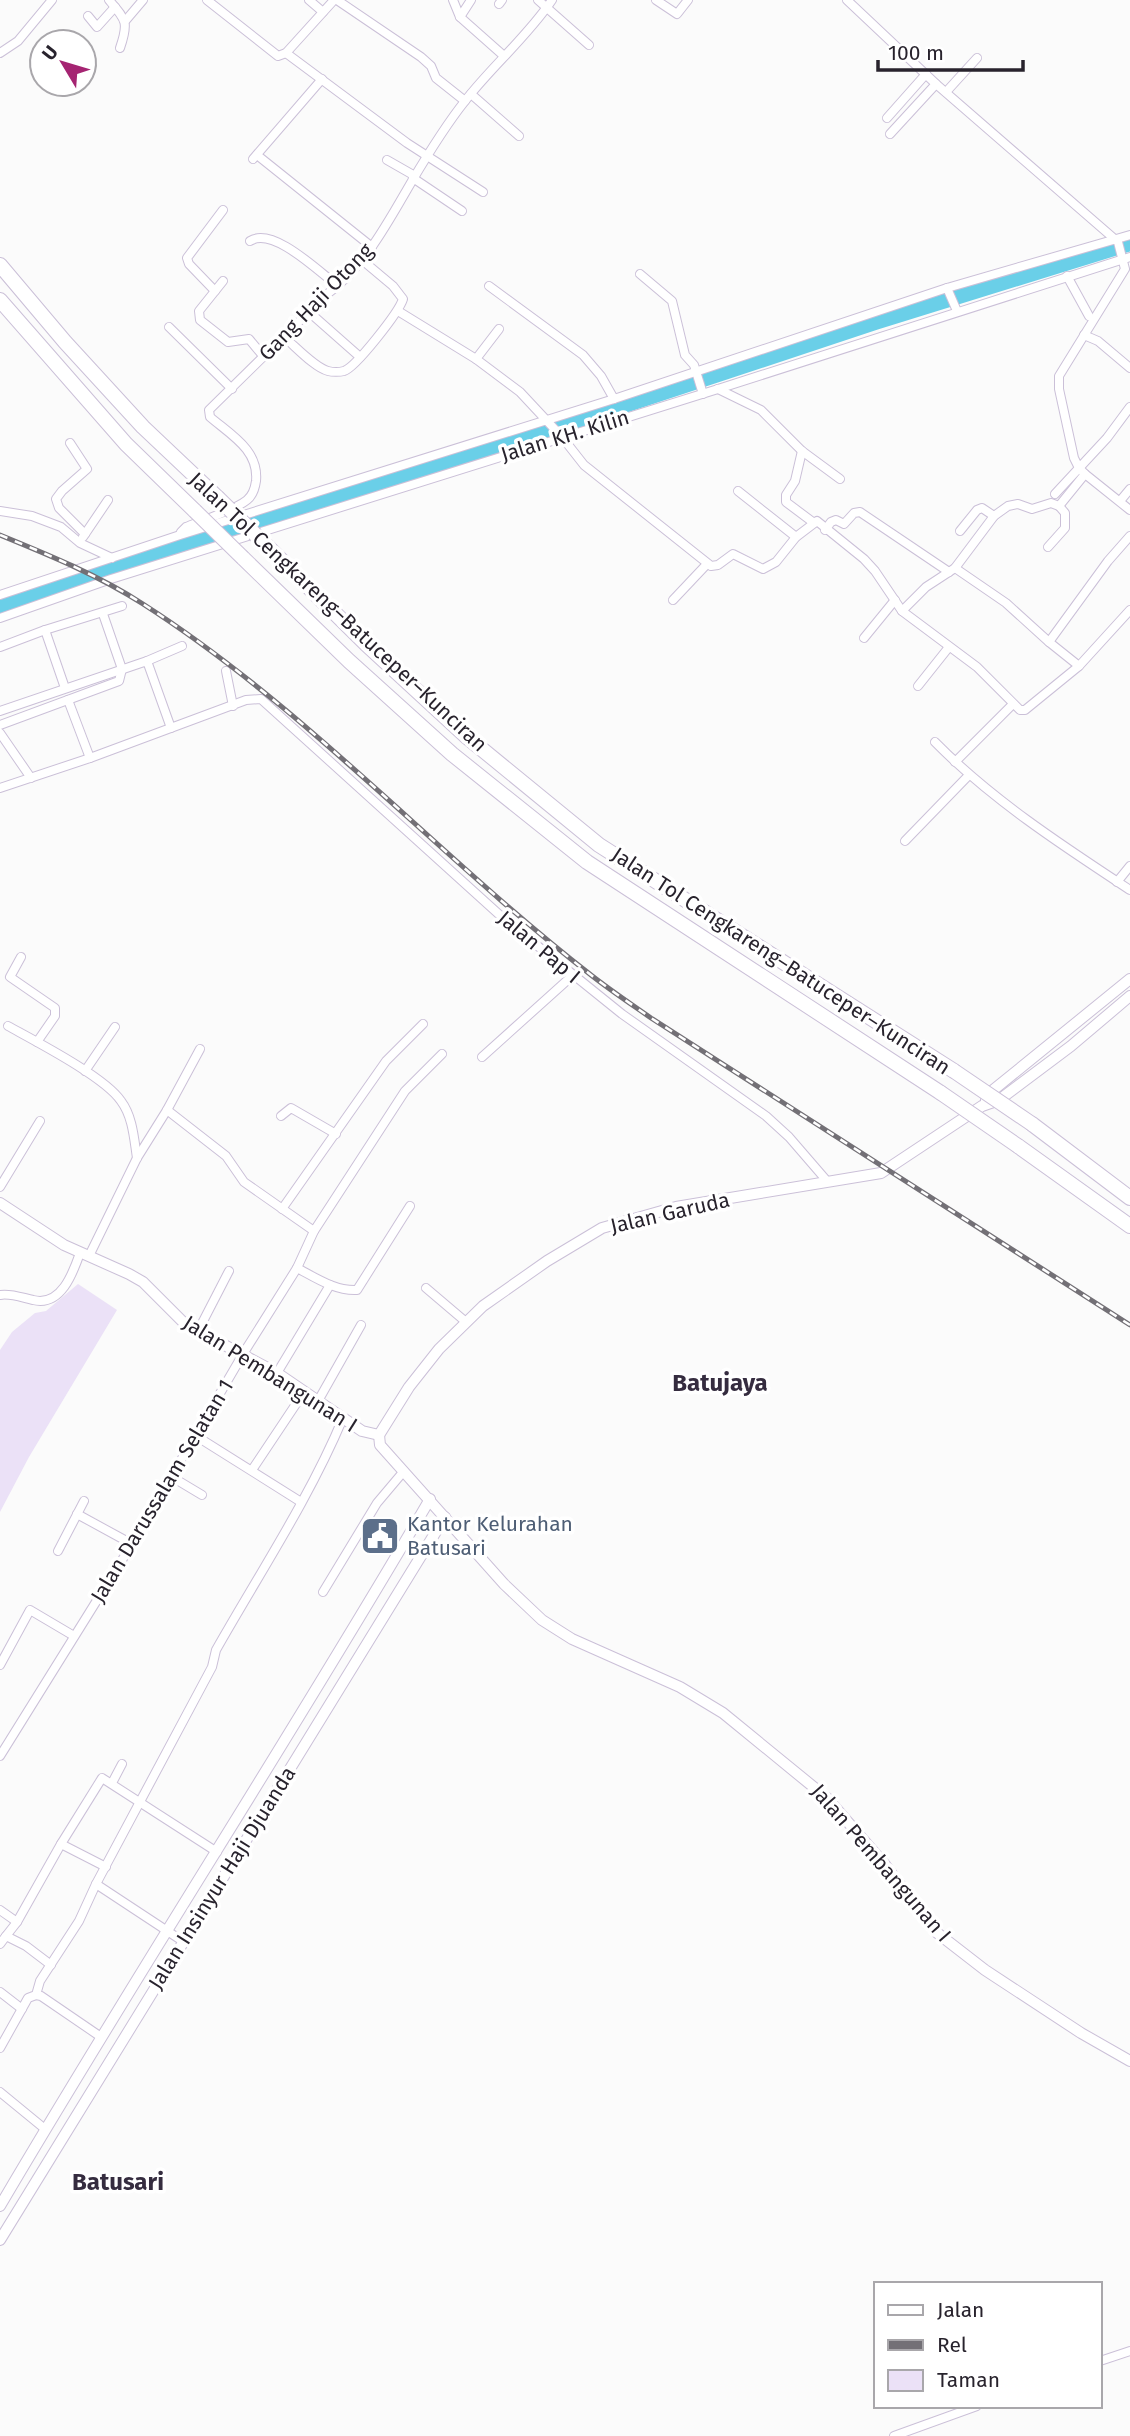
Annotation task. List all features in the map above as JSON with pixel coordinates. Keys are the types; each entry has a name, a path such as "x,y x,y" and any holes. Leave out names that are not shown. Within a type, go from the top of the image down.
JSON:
{"highway":[{"name":"Jalan Tol Cengkareng–Batuceper–Kunciran","path":"0,265 65,342 143,427 366,645 467,737 599,845 954,1071 1032,1124 1130,1198"},
{"name":"Jalan Tol Cengkareng–Batuceper–Kunciran","path":"0,300 126,444 349,662 452,754 587,862 941,1093 1130,1226"}],"main road":[{"name":"Jalan Garuda","path":"982,1106 992,1091 1130,979"},
{"name":"Jalan Garuda","path":"379,1435 409,1387 439,1349 483,1306 538,1267 602,1228 677,1207 880,1173 982,1106 999,1100 1071,1046 1130,996"},
{"path":"1062,1034 1071,1046"},
{"name":"Jalan Pembangunan I","path":"0,1203 54,1239 143,1282 183,1321 198,1331 277,1373 362,1432 379,1435 380,1445 505,1584 541,1620 572,1639 680,1687 723,1713 827,1798 886,1866 936,1932 996,1977 1081,2033 1130,2061"},
{"name":"Jalan Insinyur Haji Djuanda","path":"0,2206 101,2036 338,1657 430,1499"},
{"name":"Jalan Insinyur Haji Djuanda","path":"3,2227 184,1942 444,1517"}],"street":[{"path":"0,54 18,41 52,0"},
{"path":"126,20 143,0"},
{"path":"207,0 278,56 286,53 336,0 421,57 436,78 519,136"},
{"path":"309,0 323,12"},
{"path":"453,0 460,17 504,56"},
{"path":"460,17 471,0"},
{"path":"538,0 589,45"},
{"name":"Gang Haji Otong","path":"180,535 186,527 245,502 256,486 254,458 247,447 208,414 209,410 362,260 427,156 468,98 552,0"},
{"path":"656,0 677,13 688,0"},
{"path":"847,0 946,92 1117,241 1125,256 1127,271 1059,376 1059,389 1074,458 1082,471 1130,510"},
{"path":"88,16 97,27 112,4 126,20 127,29 120,47"},
{"path":"286,53 427,156 483,192"},
{"path":"946,92 977,58"},
{"path":"887,118 926,74"},
{"path":"322,79 255,157 372,247"},
{"path":"890,134 936,83"},
{"path":"387,160 462,211"},
{"path":"215,291 189,264 187,258 222,210"},
{"name":"Jalan KH. Kilin","path":"0,618 111,579 560,434 948,290 1130,235"},
{"path":"250,241 258,237 283,243 338,286"},
{"name":"Jalan KH. Kilin","path":"0,595 180,535 614,399 700,383 718,389 956,308 1125,256"},
{"path":"284,337 322,369 330,372 345,371 360,357 398,311 403,299 362,260"},
{"path":"640,274 672,301 685,355 694,365 700,383"},
{"path":"1067,276 1089,316"},
{"path":"223,281 198,311 200,320 228,342 249,339 264,356"},
{"path":"489,286 583,355 601,376 614,399"},
{"path":"948,290 956,308"},
{"path":"398,311 476,359 520,392 560,434 584,465 707,564 718,565 733,554 763,569 776,562 796,537 817,521 864,559 902,611 977,667 1020,710 1025,710 1079,666 1130,610"},
{"path":"309,312 360,357"},
{"path":"169,327 232,389"},
{"path":"476,359 499,329"},
{"path":"1084,335 1098,341 1130,368"},
{"path":"718,389 761,410 802,451 840,479"},
{"path":"1059,506 1130,407"},
{"path":"69,443 88,469 56,499 59,508 85,534"},
{"path":"802,451 786,502 814,523"},
{"path":"1055,494 1082,471"},
{"path":"1120,501 1130,489"},
{"path":"738,491 796,537"},
{"path":"80,543 108,500"},
{"path":"902,611 926,587 952,570 994,516 1008,506 1018,504 1032,509 1051,503 1059,506 1065,513 1065,528 1048,547"},
{"path":"960,531 977,510 982,508 994,516"},
{"path":"0,511 32,516 61,527 80,543 112,558"},
{"path":"825,530 831,522 836,520 844,524 854,513 860,512 1006,603 1079,666"},
{"path":"1049,642 1108,561 1130,536"},
{"path":"673,600 707,564"},
{"path":"864,638 895,600"},
{"path":"0,647 122,606"},
{"path":"0,725 119,681 122,669 103,614"},
{"path":"45,630 65,688"},
{"path":"0,710 147,661 183,646"},
{"path":"918,686 949,647"},
{"path":"147,661 171,728"},
{"path":"0,788 233,706 226,671"},
{"name":"Jalan Pap I","path":"233,706 246,700 261,699 503,918 572,976 766,1115 827,1181"},
{"path":"68,700 90,758"},
{"path":"955,762 1013,704"},
{"path":"0,733 31,778"},
{"path":"935,742 969,775 1021,815 1130,890"},
{"path":"905,841 969,775"},
{"path":"1117,882 1130,866"},
{"path":"21,957 10,977 55,1009 55,1016 37,1042"},
{"path":"482,1057 572,976"},
{"path":"282,1209 386,1061 422,1024"},
{"path":"8,1026 85,1071 121,1100 132,1128 136,1158"},
{"path":"85,1071 115,1027"},
{"path":"0,1295 41,1302 55,1297 71,1278 136,1158 167,1110 200,1049"},
{"name":"Jalan Darussalam Selatan 1","path":"0,1756 132,1544 243,1354 297,1268 314,1231 405,1091 442,1054"},
{"path":"281,1116 291,1108 337,1134"},
{"path":"167,1110 226,1156 244,1182 314,1231"},
{"path":"0,1187 40,1121"},
{"path":"297,1268 330,1285 357,1290 410,1206"},
{"path":"198,1331 229,1271"},
{"path":"277,1373 330,1285"},
{"path":"426,1288 466,1322"},
{"path":"318,1401 361,1325"},
{"path":"252,1470 304,1392"},
{"path":"36,1995 40,1981 79,1921 139,1800 212,1667 216,1650 301,1502 332,1445 343,1418"},
{"path":"196,1436 301,1502"},
{"path":"323,1592 377,1503 404,1472"},
{"path":"172,1477 202,1495"},
{"path":"58,1551 84,1501"},
{"path":"77,1514 132,1544"},
{"path":"0,1665 30,1610 74,1636"},
{"path":"112,1783 122,1764"},
{"path":"0,1944 17,1922 99,1781 105,1779 112,1783 217,1852"},
{"path":"61,1844 106,1867"},
{"path":"96,1884 184,1942"},
{"path":"0,1910 17,1922"},
{"path":"6,1936 26,1946 51,1965"},
{"path":"0,1992 22,2009"},
{"path":"0,2048 28,1998 36,1995 101,2036"},
{"path":"0,2092 46,2129"},
{"path":"1102,2360 1130,2351"},
{"path":"894,2436 971,2408"}],"green space":[{"path":"78,1284 117,1310 29,1457 0,1512 0,1350 12,1332 35,1313 46,1311"}],"waterway":[{"path":"0,604 531,435 875,321 1130,242"}],"railway":[{"path":"0,535 109,584 203,645 316,736 480,882 606,986 651,1018 1130,1325"}],"place":[{"name":"Kantor Kelurahan Batusari","path":"380,1536"}],"district":[{"name":"Batujaya","path":"720,1383"},
{"name":"Batusari","path":"118,2182"}]}
